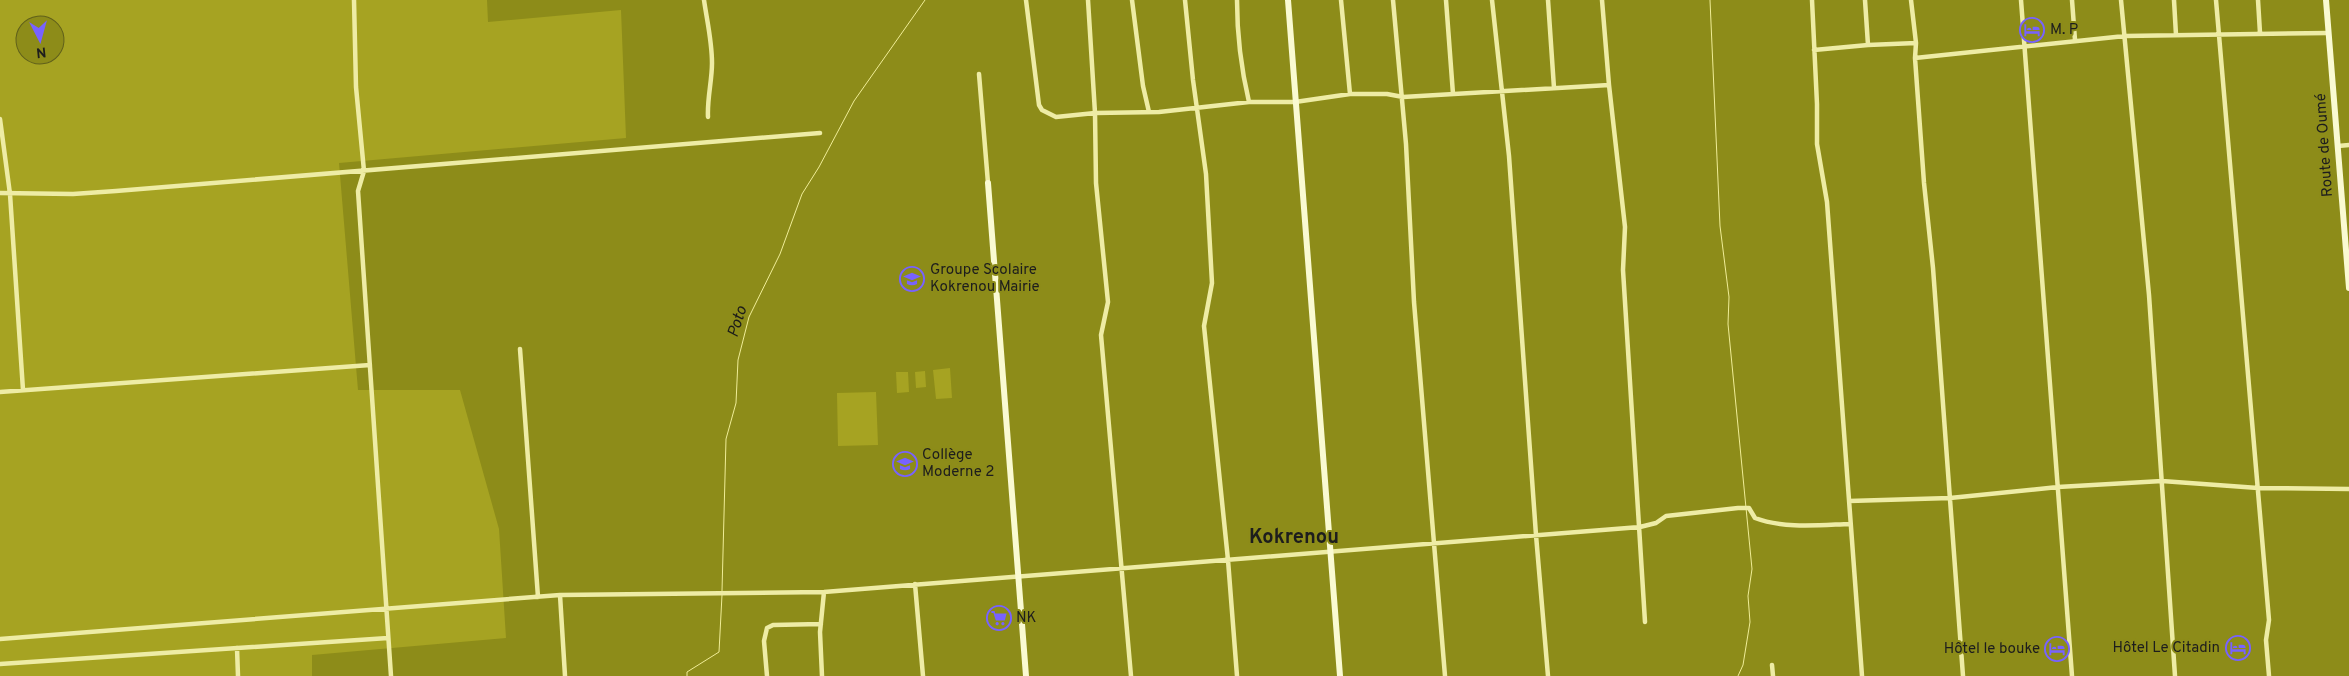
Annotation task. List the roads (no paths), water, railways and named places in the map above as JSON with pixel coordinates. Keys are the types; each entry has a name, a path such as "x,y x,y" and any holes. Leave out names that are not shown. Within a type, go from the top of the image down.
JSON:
{"street":[{"path":"354,0 356,86 364,171 358,191 391,676"},
{"path":"704,0 710,29 712,63 712,81 707,101 708,117"},
{"path":"1026,0 1037,98 1042,110 1056,117 1095,113 1149,112 1249,102 1295,102 1350,94 1387,94 1403,97 1609,85"},
{"path":"1088,0 1095,113 1096,183 1108,302 1101,335 1130,676"},
{"path":"1132,0 1143,86 1149,112"},
{"path":"1185,0 1192,80 1198,107 1206,174 1212,282 1204,326 1228,560 1237,676"},
{"path":"1237,0 1237,30 1242,70 1249,102"},
{"path":"1288,0 1340,676"},
{"path":"1341,0 1350,94"},
{"path":"1393,0 1403,97 1414,302 1445,676"},
{"path":"1446,0 1454,94"},
{"path":"1492,0 1509,156 1548,676"},
{"path":"1548,0 1554,88"},
{"path":"1602,0 1609,85 1625,227 1623,270 1645,622"},
{"path":"1812,0 1817,144 1827,202 1862,676"},
{"path":"1865,0 1868,45"},
{"path":"1911,0 1916,43 1915,58 1924,182 1933,268 1963,676"},
{"path":"2021,0 2072,676"},
{"path":"2072,0 2075,40"},
{"path":"2121,0 2149,295 2175,676"},
{"path":"2174,0 2176,35"},
{"path":"2216,0 2269,620 2266,640 2269,676"},
{"path":"2258,0 2260,33"},
{"name":"Route de Oumé","path":"2326,0 2349,288"},
{"path":"1915,58 2125,36 2328,33"},
{"path":"1814,50 1916,43"},
{"path":"979,74 1026,676"},
{"path":"0,119 10,194 23,390"},
{"path":"0,193 82,193 820,133"},
{"path":"2338,146 2349,144"},
{"path":"520,349 538,597"},
{"path":"0,392 370,365"},
{"path":"1849,501 1950,498 2058,487 2162,481 2258,488 2349,488"},
{"path":"0,639 538,597 824,592 1640,527 1656,523 1666,516 1738,508 1749,508 1755,518 1771,523 1814,526 1850,524"},
{"path":"915,584 923,676"},
{"path":"822,676 820,660 824,592"},
{"path":"560,596 565,676"},
{"path":"767,676 764,641 767,628 773,626 821,624"},
{"path":"0,664 388,638"},
{"path":"237,648 238,676"},
{"path":"1772,665 1773,676"}],"waterway":[{"name":"Poto","path":"722,591 726,439 736,403 738,360 749,317 780,254 802,194 819,167 854,101 925,0"},
{"path":"1710,0 1720,226 1729,297 1728,324 1752,569 1748,596 1750,622 1743,665 1738,676"},
{"name":"Poto","path":"687,676 687,672 719,652 722,595"}],"place":[{"name":"M. P","path":"2032,30"},
{"name":"Groupe Scolaire Kokrenou Mairie","path":"912,279"},
{"name":"Collège Moderne 2","path":"905,464"},
{"name":"NK","path":"999,618"},
{"name":"Hôtel Le Citadin","path":"2238,648"},
{"name":"Hôtel le bouke","path":"2057,649"}],"district":[{"name":"Kokrenou","path":"1294,538"}]}
